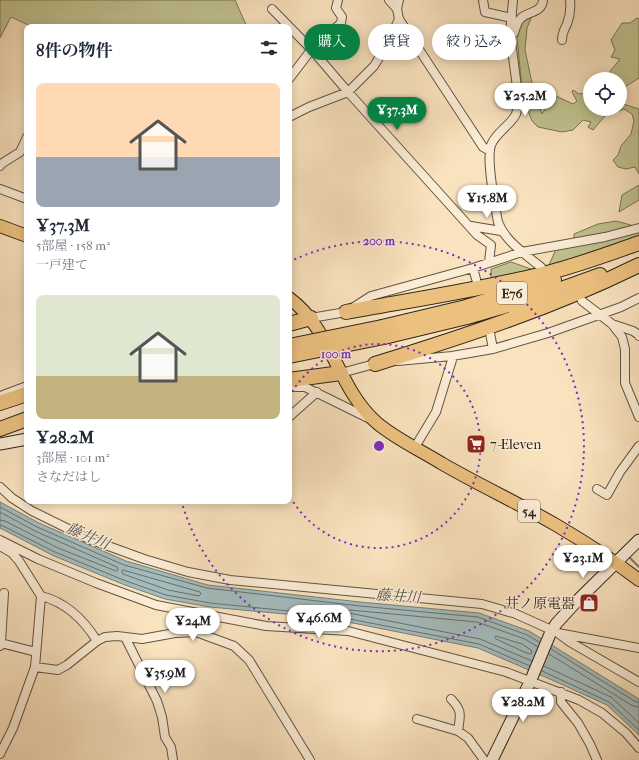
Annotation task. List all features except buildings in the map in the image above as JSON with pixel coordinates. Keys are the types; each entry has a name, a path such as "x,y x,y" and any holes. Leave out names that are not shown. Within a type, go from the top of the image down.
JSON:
{"highway":[{"path":"346,312 492,286 544,274 639,243"},
{"name":"E76","path":"292,355 383,332 548,282 639,248"},
{"name":"E76","path":"292,346 383,332 467,317 550,293 639,260"},
{"path":"375,364 494,325 572,296 639,265"},
{"path":"292,323 311,318"},
{"path":"292,380 341,373"},
{"path":"0,404 24,395"},
{"path":"0,408 24,401"},
{"path":"1,437 24,421"},
{"path":"1,437 24,426"}],"main road":[{"path":"0,226 24,235"},
{"name":"54","path":"292,301 311,318 318,328 353,394 362,407 376,422 392,434 466,478 556,525 616,563 639,580"}],"street":[{"path":"338,0 336,8 342,17 340,24"},
{"path":"389,0 397,9"},
{"path":"399,0 397,9 399,19 483,147 490,151"},
{"path":"483,0 485,12 512,18"},
{"path":"511,24 513,0"},
{"path":"516,24 522,17 538,10 543,3 543,0"},
{"path":"562,40 562,33 567,23 571,7 570,0"},
{"path":"272,9 287,24"},
{"path":"292,116 348,92 374,66 388,43 399,19"},
{"path":"292,29 304,41"},
{"path":"292,75 304,59"},
{"path":"321,60 348,92 477,235 491,245 489,262"},
{"path":"513,60 518,105 515,115 497,135 491,145 489,158 498,222 501,231 522,252 541,267"},
{"path":"0,166 20,152 24,143"},
{"path":"0,189 24,198"},
{"path":"470,226 501,231"},
{"path":"311,318 346,312 371,296 473,268 522,252 604,237 639,228"},
{"path":"473,268 476,280"},
{"path":"341,373 375,364 452,356 493,349 548,333 621,307 639,298"},
{"path":"582,301 612,324 637,334"},
{"path":"612,324 622,336 625,349 625,383 639,417"},
{"path":"622,336 625,332 637,334"},
{"path":"490,333 493,349"},
{"path":"415,447 436,412 452,356"},
{"path":"0,396 24,387"},
{"path":"292,387 304,387 317,392 376,422"},
{"path":"292,414 317,392"},
{"path":"1,437 24,438"},
{"path":"597,489 607,495 620,472 639,446"},
{"path":"0,487 12,498 32,512 89,539 144,559 188,572 230,580 482,604 516,614 570,642 639,682"},
{"path":"0,494 11,500 12,498"},
{"path":"0,540 38,559 96,583 156,605 266,626 348,631 531,679 579,700 602,713 626,734 639,748"},
{"path":"492,760 556,624 576,602 639,540"},
{"path":"0,546 12,553 19,561 41,596 35,667 13,728 0,754"},
{"path":"4,593 1,644 36,652"},
{"path":"41,596 51,599 68,608 83,622 97,641"},
{"path":"35,667 58,670 67,665 105,636 142,639 175,632 196,632 234,646 249,660 310,760"},
{"path":"553,633 639,648"},
{"path":"125,637 157,701 162,716 166,737 171,747 173,760"},
{"path":"561,692 562,702 578,723 597,760"},
{"path":"451,699 459,706 460,716 458,731"},
{"path":"417,719 458,731 468,738 484,760"}],"green space":[{"path":"0,0 235,0 246,24 26,24 11,17 0,38"},
{"path":"532,16 527,28 525,50 532,83 542,114 554,95 573,104 577,101 572,92 573,90 579,94 583,93 583,116 605,116 593,130 588,127 591,122 583,120 573,130 562,132 538,127 532,121 523,98 517,38 520,25 525,19"},
{"path":"637,18 639,19 639,78 627,86 627,72 610,72 620,59 611,57 615,50 611,40 622,23 630,23"},
{"path":"627,105 639,109 639,174 635,167 626,169 618,167 613,160 618,155 621,146 631,134 634,121 632,114 627,111"},
{"path":"639,185 639,200 619,212 622,195"},
{"path":"616,221 631,225 631,228 574,240 574,234 598,224"},
{"path":"639,232 639,238 570,262 549,265 556,249"},
{"path":"511,262 534,270 491,281 491,269"}],"water":[{"path":"0,502 39,523 126,561 208,585 360,602 479,613 529,631 639,699 639,735 607,705 478,648 328,618 210,607 165,599 125,585 54,556 0,528"}],"waterway":[{"path":"628,556 639,567"}],"place":[{"name":"7-Eleven","path":"476,444"},
{"name":"井ノ原電器","path":"589,603"}],"water label":[{"name":"藤井川","path":"88,536"},
{"name":"藤井川","path":"398,596"}]}
